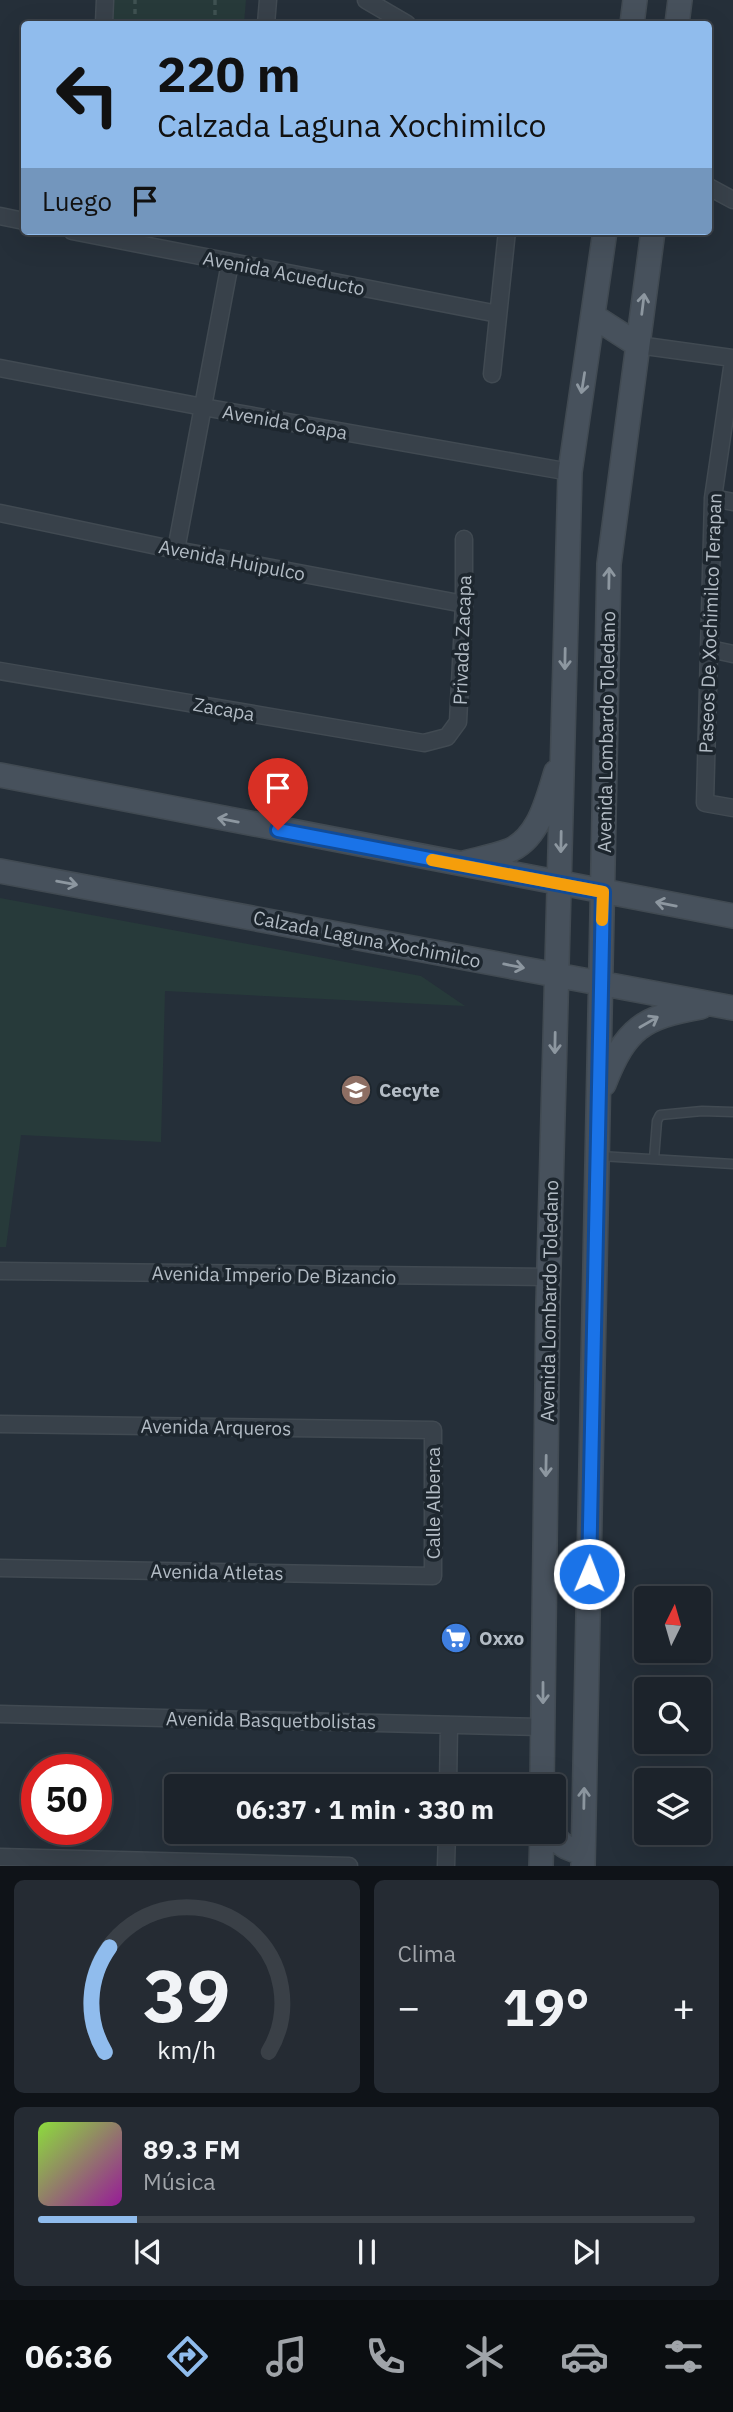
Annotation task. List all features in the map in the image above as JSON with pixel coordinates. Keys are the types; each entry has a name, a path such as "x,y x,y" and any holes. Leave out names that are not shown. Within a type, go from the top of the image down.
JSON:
{"main road":[{"path":"632,21 635,0"},
{"path":"677,21 680,0"},
{"name":"Avenida Lombardo Toledano","path":"542,1774 549,1277 570,472 604,235"},
{"name":"Avenida Lombardo Toledano","path":"583,1859 609,564 652,235"},
{"path":"593,316 638,345"},
{"path":"458,865 510,850 529,835 541,816 563,749"},
{"path":"0,775 733,916"},
{"path":"0,788 62,798 91,798 97,795"},
{"name":"Calzada Laguna Xochimilco","path":"0,871 725,1006"},
{"path":"599,1097 612,1063 629,1036 650,1019 670,1012 725,1006"},
{"path":"543,1735 547,1774"},
{"path":"541,1866 542,1844"},
{"path":"561,1844 583,1859"}],"street":[{"path":"104,21 106,0"},
{"path":"266,21 268,0"},
{"path":"366,0 402,21"},
{"path":"712,189 733,200"},
{"path":"0,216 21,220"},
{"name":"Avenida Acueducto","path":"95,235 498,314"},
{"path":"492,374 507,235"},
{"path":"176,550 230,263"},
{"path":"638,345 733,360"},
{"name":"Paseos De Xochimilco Terapan","path":"733,360 713,498 705,803 733,808"},
{"name":"Avenida Coapa","path":"0,368 570,472"},
{"path":"713,498 733,502"},
{"name":"Avenida Huipulco","path":"0,513 176,550 464,604"},
{"name":"Privada Zacapa","path":"447,737 458,722 464,604 464,539"},
{"path":"710,649 733,654"},
{"name":"Zacapa","path":"0,671 424,743 447,737"},
{"name":"Avenida Imperio De Bizancio","path":"0,1271 549,1277"},
{"name":"Avenida Arqueros","path":"0,1424 433,1430"},
{"name":"Calle Alberca","path":"433,1430 433,1576"},
{"name":"Avenida Atletas","path":"0,1569 433,1576"},
{"name":"Avenida Basquetbolistas","path":"0,1714 449,1725 543,1735"},
{"path":"448,1774 449,1725"},
{"path":"446,1866 447,1844"},
{"path":"0,1857 349,1866"}],"lane":[{"path":"654,1159 657,1121 660,1115 702,1111 733,1112"},
{"path":"598,1155 733,1164"}],"path":[{"path":"135,0 135,21"},
{"path":"215,0 215,21"}],"shaded area":[{"path":"111,0 246,0 244,21 108,21"},
{"path":"0,898 421,976 465,1006 165,991 161,1142 21,1135 6,1247 0,1247"}],"slow traffic":[{"path":"432,860 603,892 602,920"}],"place":[{"name":"Cecyte","path":"356,1090"},
{"name":"Oxxo","path":"456,1638"}],"route":[{"path":"278,830 603,892 589,1574"}]}
